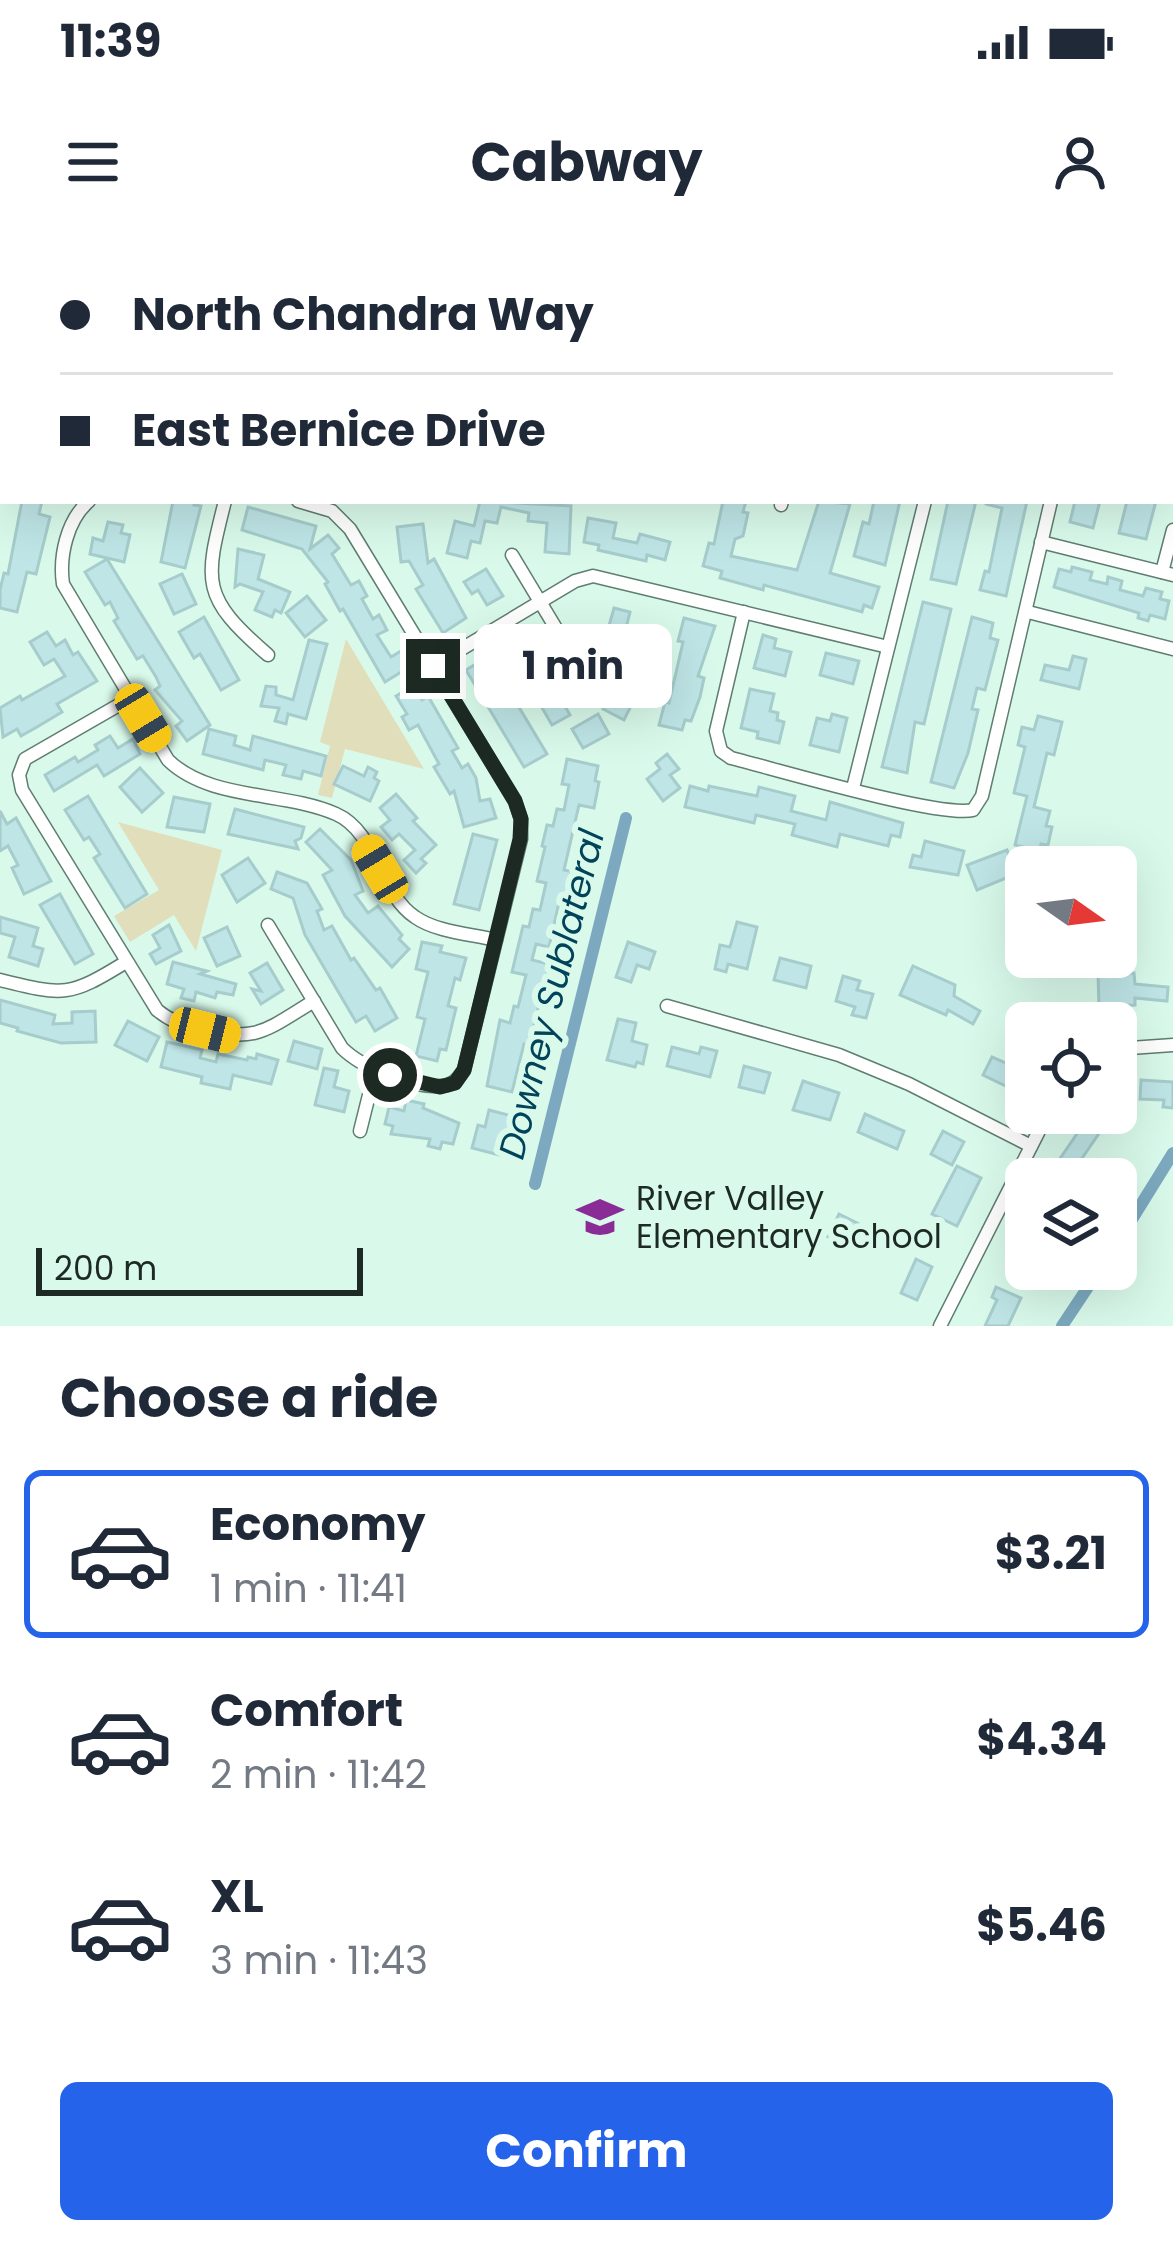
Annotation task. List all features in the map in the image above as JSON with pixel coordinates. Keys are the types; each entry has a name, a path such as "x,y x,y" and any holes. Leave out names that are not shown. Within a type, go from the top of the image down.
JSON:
{"street":[{"path":"86,504 75,516 66,547 63,584 168,760 181,772 337,814 358,833 414,916 496,940"},
{"path":"224,504 210,561 211,586 232,623 268,656"},
{"path":"268,926 342,1048 357,1063 440,1087 455,1083 464,1070 521,819 515,801 350,529 332,511 308,504"},
{"path":"853,788 924,504"},
{"path":"744,611 716,731 717,746 731,758 955,811 973,810 982,796 1050,504"},
{"path":"1041,542 1168,573 1173,530"},
{"path":"512,555 578,665"},
{"path":"433,666 574,581 605,577 888,647"},
{"path":"1028,612 1173,649"},
{"path":"131,698 25,759 20,770 20,786 126,962 167,1018 230,1036 264,1031 314,1001"},
{"path":"0,980 62,993 86,986 126,962"},
{"path":"667,1006 839,1054 1031,1146"},
{"path":"1137,1046 1173,1045"},
{"path":"360,1131 375,1071"},
{"path":"940,1326 1037,1134"}],"shaded area":[{"path":"346,639 424,769 345,749 332,798 318,795 330,746 320,742"},
{"path":"118,822 222,850 196,951 174,915 130,942 114,916 159,890"}],"building":[{"path":"21,504 41,504 39,514 50,517 36,574 27,572 17,612 0,608 4,573 8,574"},
{"path":"172,504 201,506 185,568 161,562"},
{"path":"479,504 571,506 569,554 545,552 547,523 528,521 529,513 501,507 497,523 485,521 480,543 471,541 467,558 447,553 455,521 474,526"},
{"path":"722,504 745,504 743,536 735,539 731,556 797,570 818,504 850,504 830,573 879,587 872,608 864,605 862,612 764,585 763,590 720,578 722,571 703,566 709,543 714,544"},
{"path":"873,504 899,504 885,565 854,556 863,522 869,524"},
{"path":"947,504 975,504 956,584 931,579"},
{"path":"986,504 1026,504 1006,596 980,590 985,571 989,572 1002,508"},
{"path":"1074,504 1099,504 1093,528 1070,522"},
{"path":"1126,504 1155,504 1146,539 1119,533"},
{"path":"248,507 316,526 310,549 328,535 339,548 332,554 351,585 359,581 373,619 379,615 387,630 377,635 391,657 401,651 411,666 385,682 343,609 340,611 328,582 302,549 242,530"},
{"path":"588,518 616,523 613,538 637,543 640,534 670,542 665,560 647,555 646,561 598,550 599,545 584,542"},
{"path":"108,522 123,525 121,533 130,535 124,562 90,554 93,538 103,541"},
{"path":"423,524 428,563 434,559 466,618 443,633 416,589 423,585 409,561 401,562 397,527"},
{"path":"238,549 264,555 258,579 290,592 281,613 275,610 272,617 255,610 263,592 240,584 235,587"},
{"path":"107,559 210,725 187,741 176,726 182,721 155,690 160,686 156,677 143,656 137,659 114,621 118,618 110,602 105,605 85,572"},
{"path":"1072,567 1092,572 1090,580 1122,581 1120,590 1143,596 1146,588 1162,592 1160,599 1169,601 1165,619 1150,615 1148,621 1138,618 1139,613 1054,587 1059,569 1071,572"},
{"path":"486,569 503,596 487,605 478,590 472,594 464,582"},
{"path":"182,574 196,604 174,614 160,584"},
{"path":"307,596 326,620 305,637 286,613"},
{"path":"923,602 951,609 924,724 915,722 907,773 882,767"},
{"path":"614,608 630,612 622,644 605,640"},
{"path":"204,617 239,680 221,690 200,654 194,658 179,632"},
{"path":"972,617 993,623 990,638 998,640 985,690 977,688 972,709 978,710 954,788 931,782"},
{"path":"684,618 715,626 698,676 704,678 700,697 682,730 659,725 665,702 669,703"},
{"path":"47,632 56,646 65,640 73,655 78,652 97,681 57,704 62,712 37,727 21,736 17,729 3,737 0,708 65,676 54,659 44,665 30,642"},
{"path":"525,634 547,656 539,661 570,715 552,725 519,668 502,679 547,754 524,767 466,670"},
{"path":"763,635 776,639 774,648 791,652 785,676 754,668"},
{"path":"309,640 327,644 306,719 288,714 286,724 275,721 279,708 261,706 266,686 276,687 276,695 293,700"},
{"path":"826,653 859,661 853,684 820,675"},
{"path":"1073,656 1086,659 1079,689 1041,680 1045,665 1069,670"},
{"path":"612,674 632,685 626,696 634,700 624,720 603,709 611,695 604,691"},
{"path":"413,686 422,700 428,696 458,748 452,751 462,768 468,764 480,801 490,799 496,818 464,827 454,791 450,794 434,767 439,764 418,725 409,730 402,717 407,714 396,696"},
{"path":"750,689 774,694 770,711 784,722 779,743 741,728"},
{"path":"598,714 609,734 583,748 572,729"},
{"path":"832,714 847,718 839,752 810,745 817,718 830,721"},
{"path":"1038,716 1062,722 1054,755 1047,753 1034,807 1050,811 1046,826 1052,827 1048,845 1019,846 1015,845 1027,796 1014,793 1025,747 1018,745 1022,727 1034,730"},
{"path":"209,729 236,736 234,745 250,750 253,736 326,756 321,776 303,771 301,779 283,775 286,765 265,760 263,770 203,754"},
{"path":"110,736 118,748 133,739 140,754 104,776 97,765 54,791 45,775 98,750 95,745"},
{"path":"667,754 679,769 670,775 680,788 663,801 647,779 660,769 656,763"},
{"path":"567,759 598,766 595,781 599,782 594,808 579,805 564,870 574,872 571,884 578,885 572,911 558,907 549,947 536,944 532,960 549,964 512,1092 487,1086 500,1020 510,1023 526,975 512,972 523,926 529,927 533,909 540,910 546,883 537,881 542,846 547,825 553,826 557,809 564,810"},
{"path":"343,766 364,776 368,767 377,772 374,778 379,781 370,801 334,784"},
{"path":"140,768 163,793 142,812 120,787"},
{"path":"690,786 757,796 759,787 795,796 791,811 826,820 830,802 903,823 900,837 891,835 888,846 840,834 837,847 792,835 795,824 756,815 754,823 685,807"},
{"path":"396,794 436,845 421,859 426,863 416,873 404,860 415,850 399,834 392,840 381,827 390,820 380,808"},
{"path":"88,796 147,894 125,908 94,858 100,854 89,837 84,840 65,810"},
{"path":"174,797 210,804 204,832 167,827"},
{"path":"235,809 304,827 295,841 298,849 228,834"},
{"path":"0,811 7,824 16,818 51,881 24,894 8,846 0,851"},
{"path":"320,829 351,860 363,891 355,895 368,913 378,906 402,935 399,939 409,949 392,967 345,916 323,875 332,870 306,842"},
{"path":"473,834 497,840 479,910 454,904"},
{"path":"925,841 964,851 958,875 910,867 913,855 921,857"},
{"path":"1005,851 1005,879 977,890 967,865"},
{"path":"248,858 265,883 237,902 222,875"},
{"path":"277,872 307,883 322,909 317,911 324,930 332,926 351,960 376,990 380,988 397,1018 375,1031 366,1016 356,1022 305,935 293,898 271,889"},
{"path":"60,894 93,954 75,964 40,905"},
{"path":"0,917 38,928 33,946 43,949 38,966 9,957 15,937 0,933"},
{"path":"737,922 757,927 747,969 728,964 726,972 715,969 720,945 730,947"},
{"path":"169,925 181,951 156,964 150,954 160,948 153,935"},
{"path":"227,927 240,956 217,966 204,938"},
{"path":"422,942 466,958 448,1006 456,1008 446,1050 440,1049 437,1061 416,1056 425,1019 417,1017 428,972 416,969"},
{"path":"628,942 655,952 649,969 637,965 631,982 616,977"},
{"path":"780,958 811,966 806,988 774,980"},
{"path":"173,962 236,984 233,995 217,992 215,998 196,992 194,1001 181,998 184,989 167,984"},
{"path":"267,963 283,990 261,1004 252,989 261,991 250,973"},
{"path":"913,966 955,985 954,996 980,1011 973,1024 948,1010 946,1015 900,995"},
{"path":"843,976 860,981 857,990 873,994 866,1018 852,1015 855,1007 836,1001"},
{"path":"1098,978 1134,978 1135,984 1168,987 1167,1001 1099,1002"},
{"path":"0,1000 55,1015 53,1024 72,1023 72,1012 95,1011 96,1042 61,1043 17,1031 0,1023"},
{"path":"618,1019 636,1023 632,1041 647,1045 643,1064 637,1062 635,1067 607,1060"},
{"path":"128,1021 159,1037 147,1061 115,1045"},
{"path":"294,1041 322,1049 317,1069 288,1061"},
{"path":"167,1042 202,1050 200,1058 216,1062 218,1054 247,1060 256,1059 257,1054 278,1060 271,1084 233,1075 230,1089 161,1067"},
{"path":"672,1047 699,1054 701,1047 717,1051 710,1077 667,1066"},
{"path":"992,1057 1005,1063 1005,1086 983,1075"},
{"path":"744,1066 770,1073 764,1093 739,1087"},
{"path":"324,1068 338,1071 334,1087 349,1091 344,1112 315,1105"},
{"path":"1141,1080 1173,1082 1173,1108 1163,1107 1164,1100 1140,1099"},
{"path":"803,1081 839,1093 830,1120 793,1110"},
{"path":"406,1100 459,1123 453,1144 442,1142 440,1149 428,1146 430,1139 391,1134 393,1126 385,1124 389,1107 404,1111"},
{"path":"489,1110 516,1117 511,1137 504,1135 499,1155 472,1148 478,1125 485,1127"},
{"path":"865,1114 904,1131 897,1149 858,1132"},
{"path":"943,1131 964,1142 952,1165 931,1154"},
{"path":"1077,1134 1099,1134 1082,1158 1060,1158"},
{"path":"957,1166 981,1178 957,1226 932,1214"},
{"path":"839,1214 859,1224 848,1247 828,1237"},
{"path":"916,1259 932,1267 917,1300 901,1293"},
{"path":"996,1287 1021,1298 1008,1326 985,1326 997,1300 992,1297"}],"waterway":[{"name":"Downey Sublateral","path":"535,1184 626,818"},
{"path":"1137,1211 1173,1153"},
{"path":"1062,1326 1086,1290"}],"place":[{"name":"River Valley Elementary School","path":"600,1217"}],"route":[{"path":"390,1075 440,1087 455,1083 464,1070 520,839 521,819 515,801 433,666"}]}
